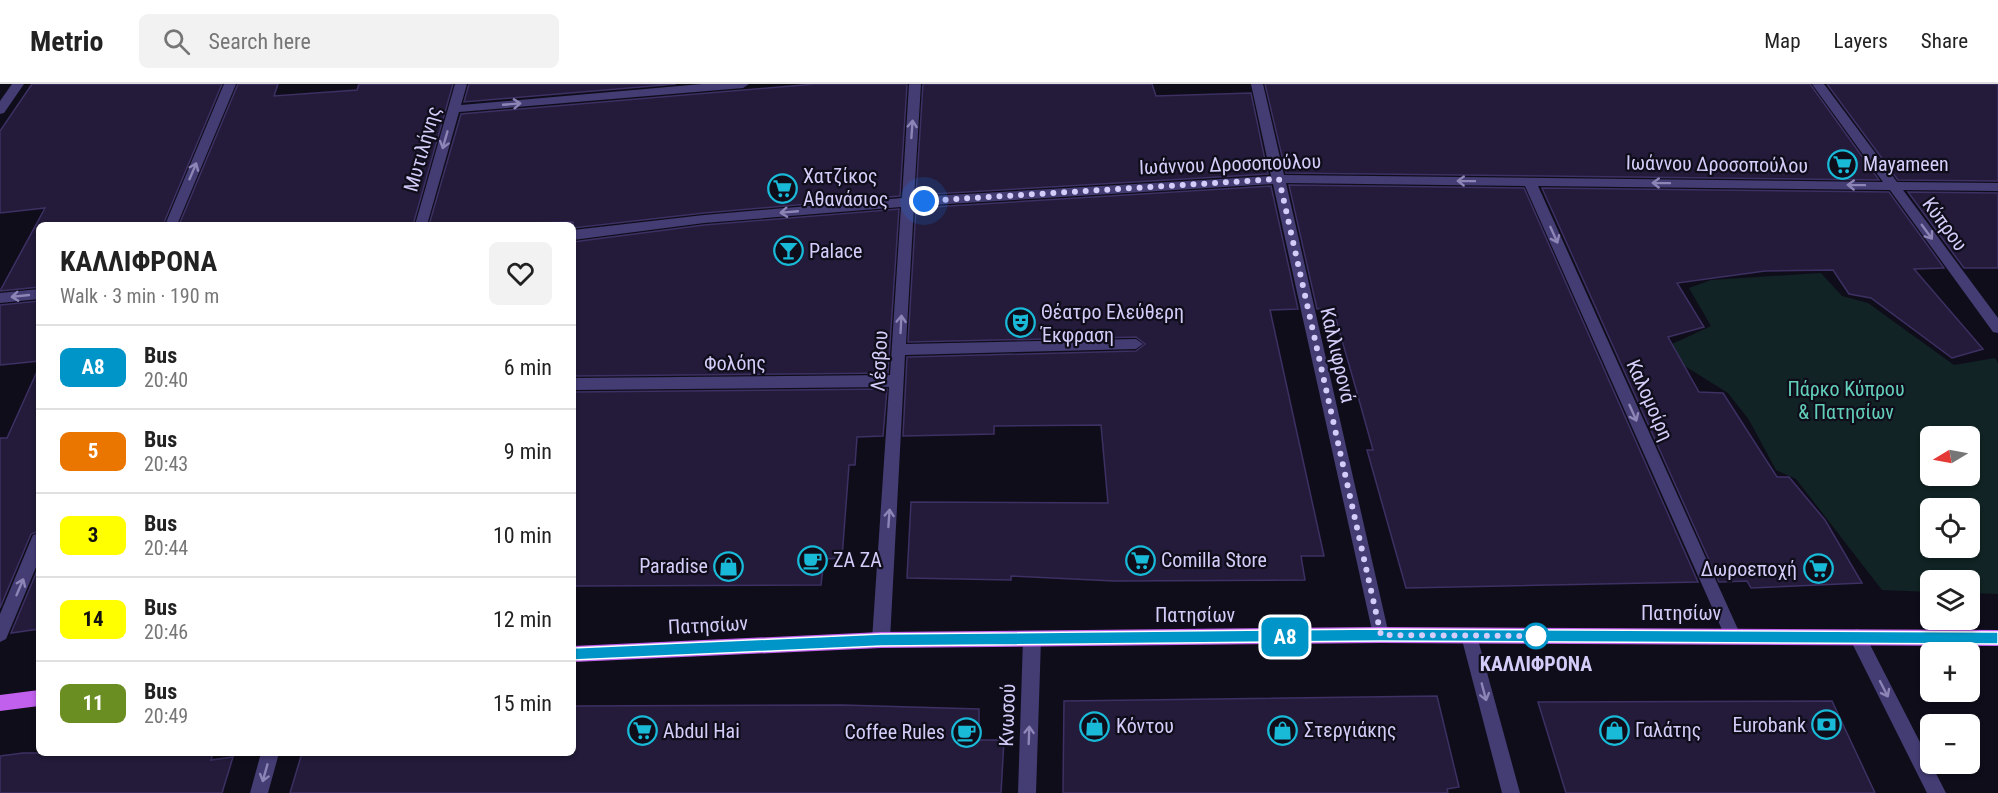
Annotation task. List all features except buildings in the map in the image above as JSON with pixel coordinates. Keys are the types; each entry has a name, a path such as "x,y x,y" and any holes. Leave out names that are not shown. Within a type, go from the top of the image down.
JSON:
{"main road":[{"name":"Πατησίων","path":"576,654 881,640 1381,635 1998,638"},
{"path":"0,703 36,698"}],"street":[{"path":"0,110 18,84"},
{"path":"172,222 230,84"},
{"name":"Μυτιλήνης","path":"422,222 461,84"},
{"path":"454,109 742,84"},
{"name":"Λέσβου","path":"881,640 915,84"},
{"name":"Καλλιφρονά","path":"1257,84 1381,635"},
{"name":"Κύπρου","path":"1818,84 1998,328"},
{"name":"Ιωάννου Δροσοπούλου","path":"576,235 704,219 908,201 1279,179 1998,187"},
{"name":"Καλομοίρη","path":"1530,182 1733,636"},
{"path":"0,298 36,294"},
{"path":"899,350 1136,344"},
{"name":"Φολόης","path":"576,384 898,381"},
{"path":"0,634 36,547"},
{"path":"1469,636 1511,793"},
{"path":"1857,637 1937,793"},
{"name":"Κνωσού","path":"1027,793 1032,639"},
{"path":"259,793 269,756"}],"green space":[{"name":"Πάρκο Κύπρου & Πατησίων","path":"1821,273 1842,296 1868,303 1954,365 1995,358 1998,363 1998,594 1980,593 1980,570 1920,570 1920,592 1882,590 1796,479 1776,470 1749,420 1728,393 1659,350 1711,326 1689,288 1711,280"}],"bus line":[{"name":"A8","path":"576,654 881,640 1381,635 1998,638"}],"place":[{"name":"Mayameen","path":"1842,164"},
{"name":"Χατζίκος Αθανάσιος","path":"782,188"},
{"name":"Palace","path":"788,251"},
{"name":"Θέατρο Ελεύθερη Έκφραση","path":"1020,323"},
{"name":"ZA ZA","path":"812,560"},
{"name":"Comilla Store","path":"1140,560"},
{"name":"Paradise","path":"729,566"},
{"name":"Δωροεποχή","path":"1818,569"},
{"name":"ΚΑΛΛΙΦΡΟΝΑ","path":"1536,636"},
{"name":"Eurobank","path":"1827,725"},
{"name":"Κόντου","path":"1095,726"},
{"name":"Στεργιάκης","path":"1283,730"},
{"name":"Γαλάτης","path":"1614,730"},
{"name":"Abdul Hai","path":"642,731"},
{"name":"Coffee Rules","path":"966,732"}],"route":[{"path":"924,201 1279,179 1381,635 1536,636"}]}
